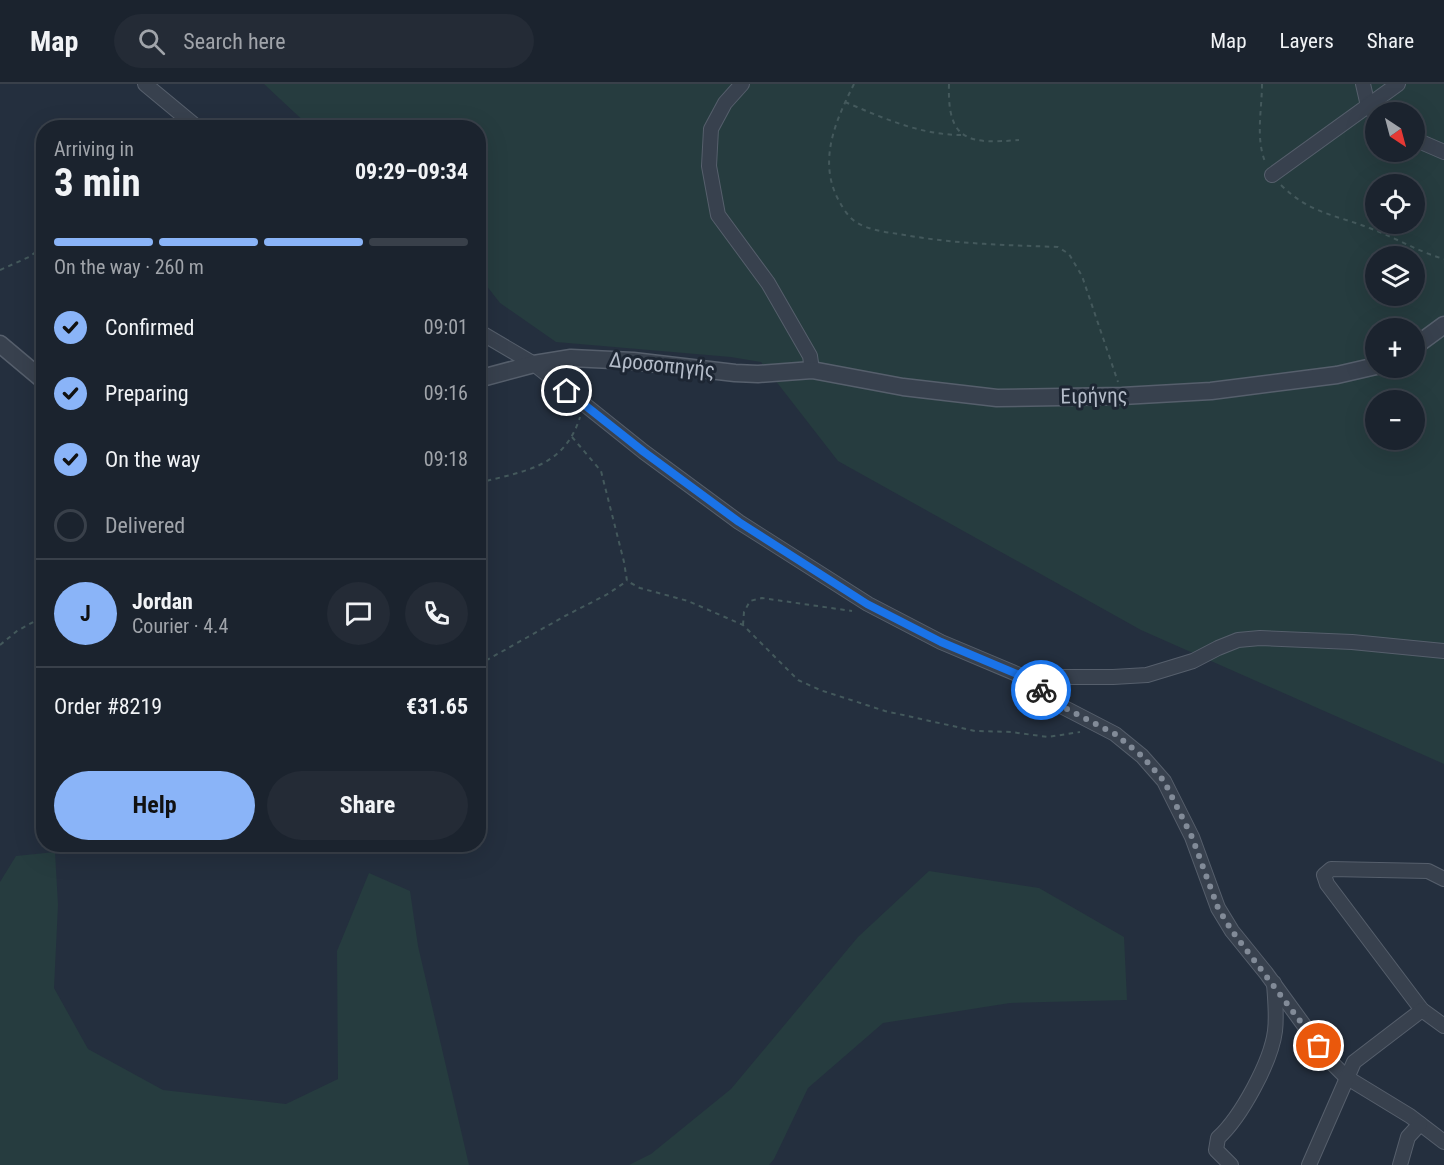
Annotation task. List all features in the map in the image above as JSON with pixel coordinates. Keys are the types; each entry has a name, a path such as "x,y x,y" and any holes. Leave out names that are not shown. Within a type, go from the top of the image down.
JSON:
{"street":[{"path":"145,84 188,120"},
{"path":"742,84 725,103 711,129 709,166 718,214 768,283 810,356 812,370"},
{"path":"1363,84 1369,102"},
{"path":"1381,102 1398,84"},
{"path":"1272,175 1365,115"},
{"path":"1425,144 1444,152"},
{"path":"1425,339 1444,325"},
{"path":"486,336 534,364 584,405 739,522 867,604 941,642 1024,677 1059,705 1115,734 1142,756 1164,781 1192,837 1218,908 1232,931 1274,983 1330,1061 1346,1077 1444,1142"},
{"path":"0,344 36,374"},
{"name":"Δροσοπηγής","path":"486,378 534,364 572,358 633,361 735,373 758,374 812,370"},
{"name":"Ειρήνης","path":"812,370 903,387 997,398 1122,396 1211,391 1337,375 1365,369"},
{"path":"1024,677 1103,678 1147,675 1193,661 1238,640 1260,638 1352,642 1444,651"},
{"path":"1444,879 1428,872 1332,869 1324,875 1327,884 1422,1011 1444,1026"},
{"path":"1231,1165 1216,1150 1218,1138 1238,1112 1270,1054 1276,1030 1274,983"},
{"path":"1309,1165 1354,1062 1422,1011"},
{"path":"1400,1165 1408,1137 1419,1124"}],"path":[{"path":"854,84 830,142 829,175 843,209 855,222 876,230 942,242 1058,247 1069,254 1082,276 1122,396"},
{"path":"949,84 948,102 952,121 962,135"},
{"path":"1262,84 1260,137 1262,155 1272,175 1286,190 1304,204 1322,213 1371,228 1444,259"},
{"path":"845,102 901,125 939,135 962,135 974,141 1019,140"},
{"path":"0,270 36,251"},
{"path":"486,481 527,471 564,449 572,437 584,405"},
{"path":"572,437 601,471 627,581"},
{"path":"627,581 640,588 688,601 743,625 798,680 820,690 885,711 975,731 1011,732 1048,737 1074,735 1099,725"},
{"path":"486,660 606,595 627,581"},
{"path":"743,625 744,612 750,601 762,598 857,612"},
{"path":"0,645 17,631 36,620"}],"green space":[{"path":"264,84 1444,84 1444,764 1141,630 838,461 761,362 731,357 556,342 500,303 486,285 486,120 303,120"},
{"path":"55,852 58,905 54,988 88,1049 163,1090 286,1104 338,1079 337,951 369,873 410,891 418,946 469,1165 0,1165 0,882 16,856"},
{"path":"929,871 1039,888 1124,937 1127,1000 1010,1003 883,1023 808,1088 769,1165 629,1165 651,1154 731,1089 858,937"}],"way so far":[{"path":"1041,690 1059,705 1115,734 1142,756 1164,781 1192,837 1218,908 1232,931 1319,1046"}],"route":[{"path":"567,391 644,452 739,522 867,604 941,642 1024,677 1041,690"}]}
